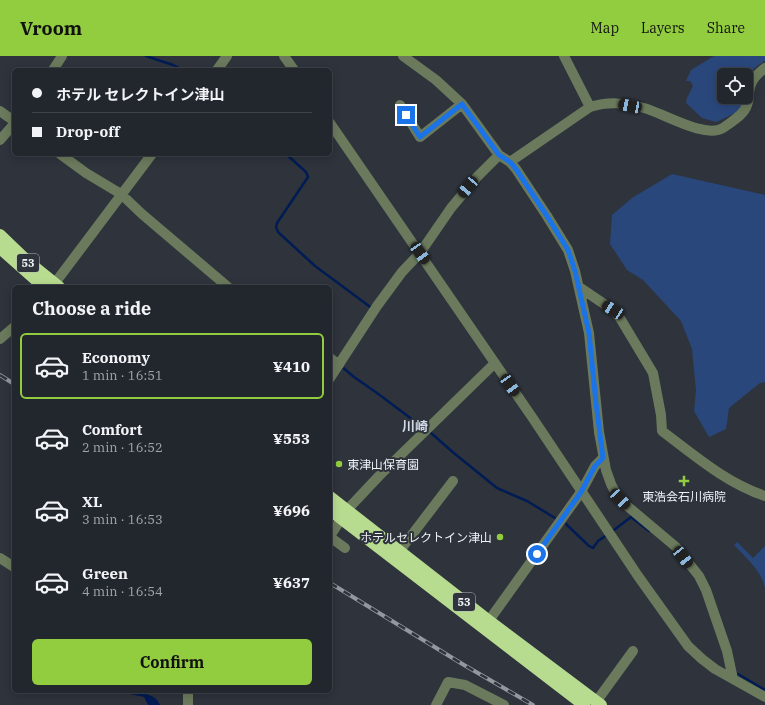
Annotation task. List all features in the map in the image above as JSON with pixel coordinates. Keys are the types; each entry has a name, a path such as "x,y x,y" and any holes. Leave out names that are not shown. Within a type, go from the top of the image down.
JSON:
{"highway":[{"name":"53","path":"0,235 51,285"},
{"name":"53","path":"0,248 51,285"},
{"name":"53","path":"332,499 344,514 486,625 584,705"},
{"name":"53","path":"332,511 344,514"},
{"name":"53","path":"486,625 599,703"}],"street":[{"path":"54,68 62,56"},
{"path":"219,68 228,56"},
{"path":"284,56 293,68"},
{"path":"403,56 436,80 462,104 499,155 510,162 568,250 579,287 589,333 603,458 611,484 620,499 676,547 699,576 706,590 724,644 733,679"},
{"path":"564,56 590,107"},
{"path":"510,162 590,107 603,103 615,103 645,109 704,131 721,129 744,111 747,105 749,86 755,76 765,68"},
{"path":"400,105 420,137 462,104"},
{"path":"0,111 12,121"},
{"path":"0,140 12,125"},
{"path":"332,126 532,417 638,576 688,646 702,659 765,697"},
{"path":"332,375 377,306 402,272 420,253 451,208 477,177 499,155"},
{"path":"63,156 86,173 121,194 159,229 226,285"},
{"path":"53,285 150,156"},
{"path":"579,287 613,310 620,318 653,373 661,415 662,431 711,467 748,489 765,496"},
{"path":"0,339 12,329"},
{"path":"332,359 340,365"},
{"path":"332,533 344,514 379,476 495,363"},
{"path":"486,625 581,492 595,466 603,458"},
{"path":"397,556 453,481"},
{"path":"332,538 346,548"},
{"path":"0,558 12,566"},
{"path":"599,703 633,651"},
{"path":"436,705 448,682 465,685 504,705"},
{"path":"188,693 188,705"}],"shaded area":[{"path":"714,56 765,56 765,61 753,70 753,68 717,68 717,104 742,104 735,113 716,122 702,118 686,103 693,86 690,81 686,81 691,70"},
{"path":"672,174 765,195 765,382 760,383 729,408 726,429 709,437 694,411 696,391 692,349 681,321 643,280 627,270 610,244 612,215 632,198"},
{"path":"737,542 753,558 765,546 765,588 757,570 734,545"},
{"path":"129,693 147,694 157,700 160,705 148,705 144,697"}],"waterway":[{"path":"146,56 179,68"},
{"path":"288,156 306,172 308,177 277,223 276,227 278,232 315,266 373,309"},
{"path":"341,366 421,426"},
{"path":"431,433 497,488 527,501 555,518"},
{"path":"614,530 631,517 649,531"},
{"path":"566,524 593,548 598,541 607,535"},
{"path":"738,674 765,690"}],"railway":[{"path":"0,375 12,383"},
{"path":"332,584 464,665 533,705"}],"place":[{"name":"東津山保育園","path":"339,464"},
{"name":"東浩会石川病院","path":"684,481"},
{"name":"ホテルセレクトイン津山","path":"500,537"}],"district":[{"name":"川崎","path":"415,426"}],"route":[{"path":"406,115 420,137 462,104 499,155 510,162 516,169 568,250 575,271 589,333 603,458 595,466 581,492 537,554"}]}
